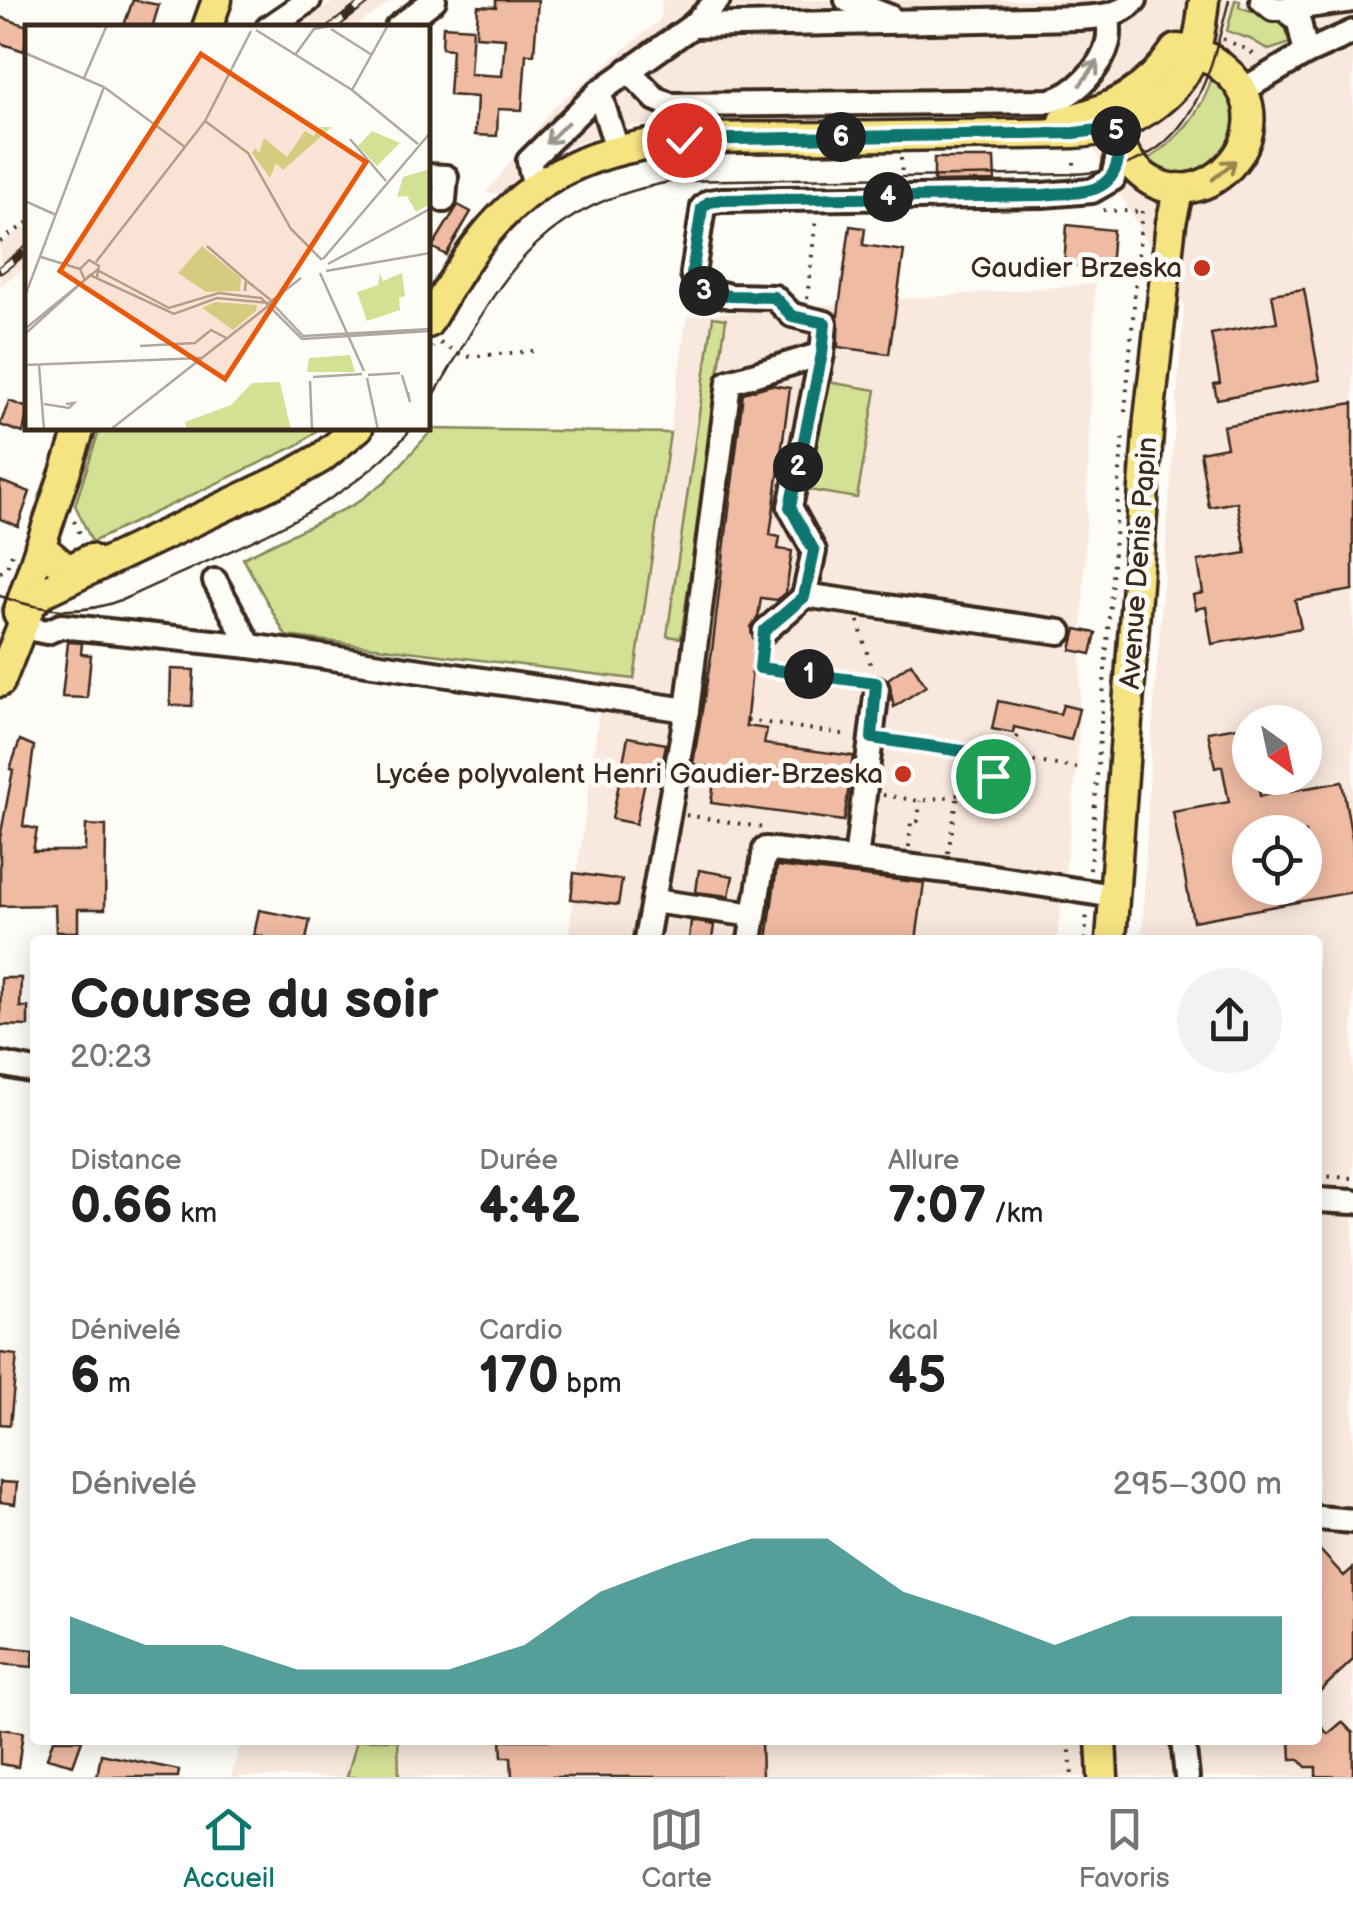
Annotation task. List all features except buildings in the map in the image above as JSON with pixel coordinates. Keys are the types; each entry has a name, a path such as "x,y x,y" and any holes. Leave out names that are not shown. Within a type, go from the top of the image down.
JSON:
{"main road":[{"path":"209,25 217,0"},
{"path":"218,25 226,0"},
{"path":"1186,50 1195,0"},
{"path":"1117,126 1160,74 1186,50 1204,0"},
{"path":"1117,126 1132,164 1150,179 1179,188 1202,185 1234,164 1250,125 1243,90 1222,68 1186,50"},
{"path":"430,300 482,220 533,180 569,158 656,132 1117,126"},
{"path":"432,332 470,251 506,212 540,184 616,145"},
{"name":"Avenue Denis Papin","path":"1110,935 1101,895 1170,223 1179,188"},
{"path":"0,682 69,430"},
{"path":"0,655 79,430"},
{"path":"18,612 79,562 281,468 341,430"},
{"path":"18,612 44,592 291,475 321,458 356,430"},
{"path":"40,546 79,562"},
{"path":"1101,1745 1103,1777"}],"street":[{"path":"272,25 309,0"},
{"path":"401,25 434,0"},
{"path":"533,180 529,160 599,92 692,26 718,0"},
{"path":"847,0 902,22"},
{"path":"692,26 902,22 983,10 1108,16 1135,0"},
{"path":"1262,0 1273,9 1297,12 1353,0"},
{"path":"1297,12 1306,54"},
{"path":"628,70 656,100 670,105 1059,99 1083,82 1109,40 1108,16"},
{"path":"1243,90 1353,32"},
{"path":"599,92 616,145"},
{"path":"764,631 804,594 814,551 790,507 825,323 786,312 774,297 730,296 698,289 692,274 702,208 722,200 1092,191 1105,186 1115,172 1117,126"},
{"path":"430,176 446,177 444,200"},
{"path":"1043,195 1095,198 1121,185 1150,179"},
{"path":"647,935 687,710 729,382 822,354"},
{"path":"215,582 250,646"},
{"path":"804,594 1060,632"},
{"path":"18,612 47,632 61,626 250,646 687,710"},
{"path":"856,860 877,689"},
{"path":"751,935 764,849 1101,895"},
{"path":"653,901 754,915"},
{"path":"0,1064 30,1070"},
{"path":"1322,1200 1353,1202"},
{"path":"1322,1518 1353,1521"},
{"path":"1184,1745 1187,1777"}],"path":[{"path":"1074,150 1074,186"},
{"path":"901,153 902,188"},
{"path":"805,318 816,218 824,212"},
{"name":"Avenue Denis Papin","path":"1087,935 1101,895 1096,755 1142,212"},
{"path":"0,242 25,224"},
{"path":"432,332 465,357 534,351"},
{"path":"70,514 79,562"},
{"path":"764,631 760,668 876,683 854,608"},
{"path":"748,720 1077,768"},
{"path":"865,792 920,800 958,795 1001,757 1020,731"},
{"path":"991,794 1001,757"},
{"path":"1022,799 1026,760"},
{"path":"946,871 958,795"},
{"path":"908,866 911,821 918,821 920,800"},
{"path":"669,812 776,830"},
{"path":"1322,1176 1353,1178"},
{"path":"1070,1745 1072,1777"}],"shaded area":[{"path":"336,0 393,0 358,25 301,25"},
{"path":"662,0 1353,0 1353,1777 231,1777 240,1745 1322,1745 1322,935 1142,935 1151,743 1184,305 1071,110 1042,118 636,125 564,149 499,194 486,193 554,107 660,20"},
{"path":"25,226 25,267 0,286 0,245"},
{"path":"1095,284 1077,768 1058,935 569,935 604,677 634,678 687,316"}],"green space":[{"path":"1235,0 1240,0 1239,7 1288,22 1294,42 1269,50 1227,31"},
{"path":"1213,75 1229,96 1235,118 1233,138 1224,155 1210,167 1191,174 1169,172 1145,162 1187,125"},
{"path":"713,317 726,319 681,638 667,636"},
{"path":"822,381 876,390 857,498 803,489"},
{"path":"433,429 670,433 634,679 286,636 243,558 355,504 386,481"},
{"path":"99,430 317,430 298,445 92,542 75,505"},
{"path":"356,1745 398,1745 399,1777 347,1777"}],"tram line":[{"path":"430,402 498,289 522,259 550,233 583,211 624,194 675,181 1074,174 1112,169 1142,158 1166,141 1185,120 1211,65 1229,0"},
{"path":"0,596 62,610 92,608 124,599 317,507 384,458 410,430"}],"railway":[{"path":"335,25 368,0"},
{"path":"0,270 25,251"}],"place":[{"name":"Gaudier Brzeska","path":"1202,268"},
{"name":"Lycée polyvalent Henri Gaudier-Brzeska","path":"903,774"}],"route":[{"path":"684,140 1074,133 1115,128 1120,145 1115,172 1105,186 1092,191 722,200 702,208 692,274 698,289 730,296 774,297 792,316 825,323 790,507 814,551 804,597 764,631 760,668 876,683 872,738 1004,757 993,776"}]}
